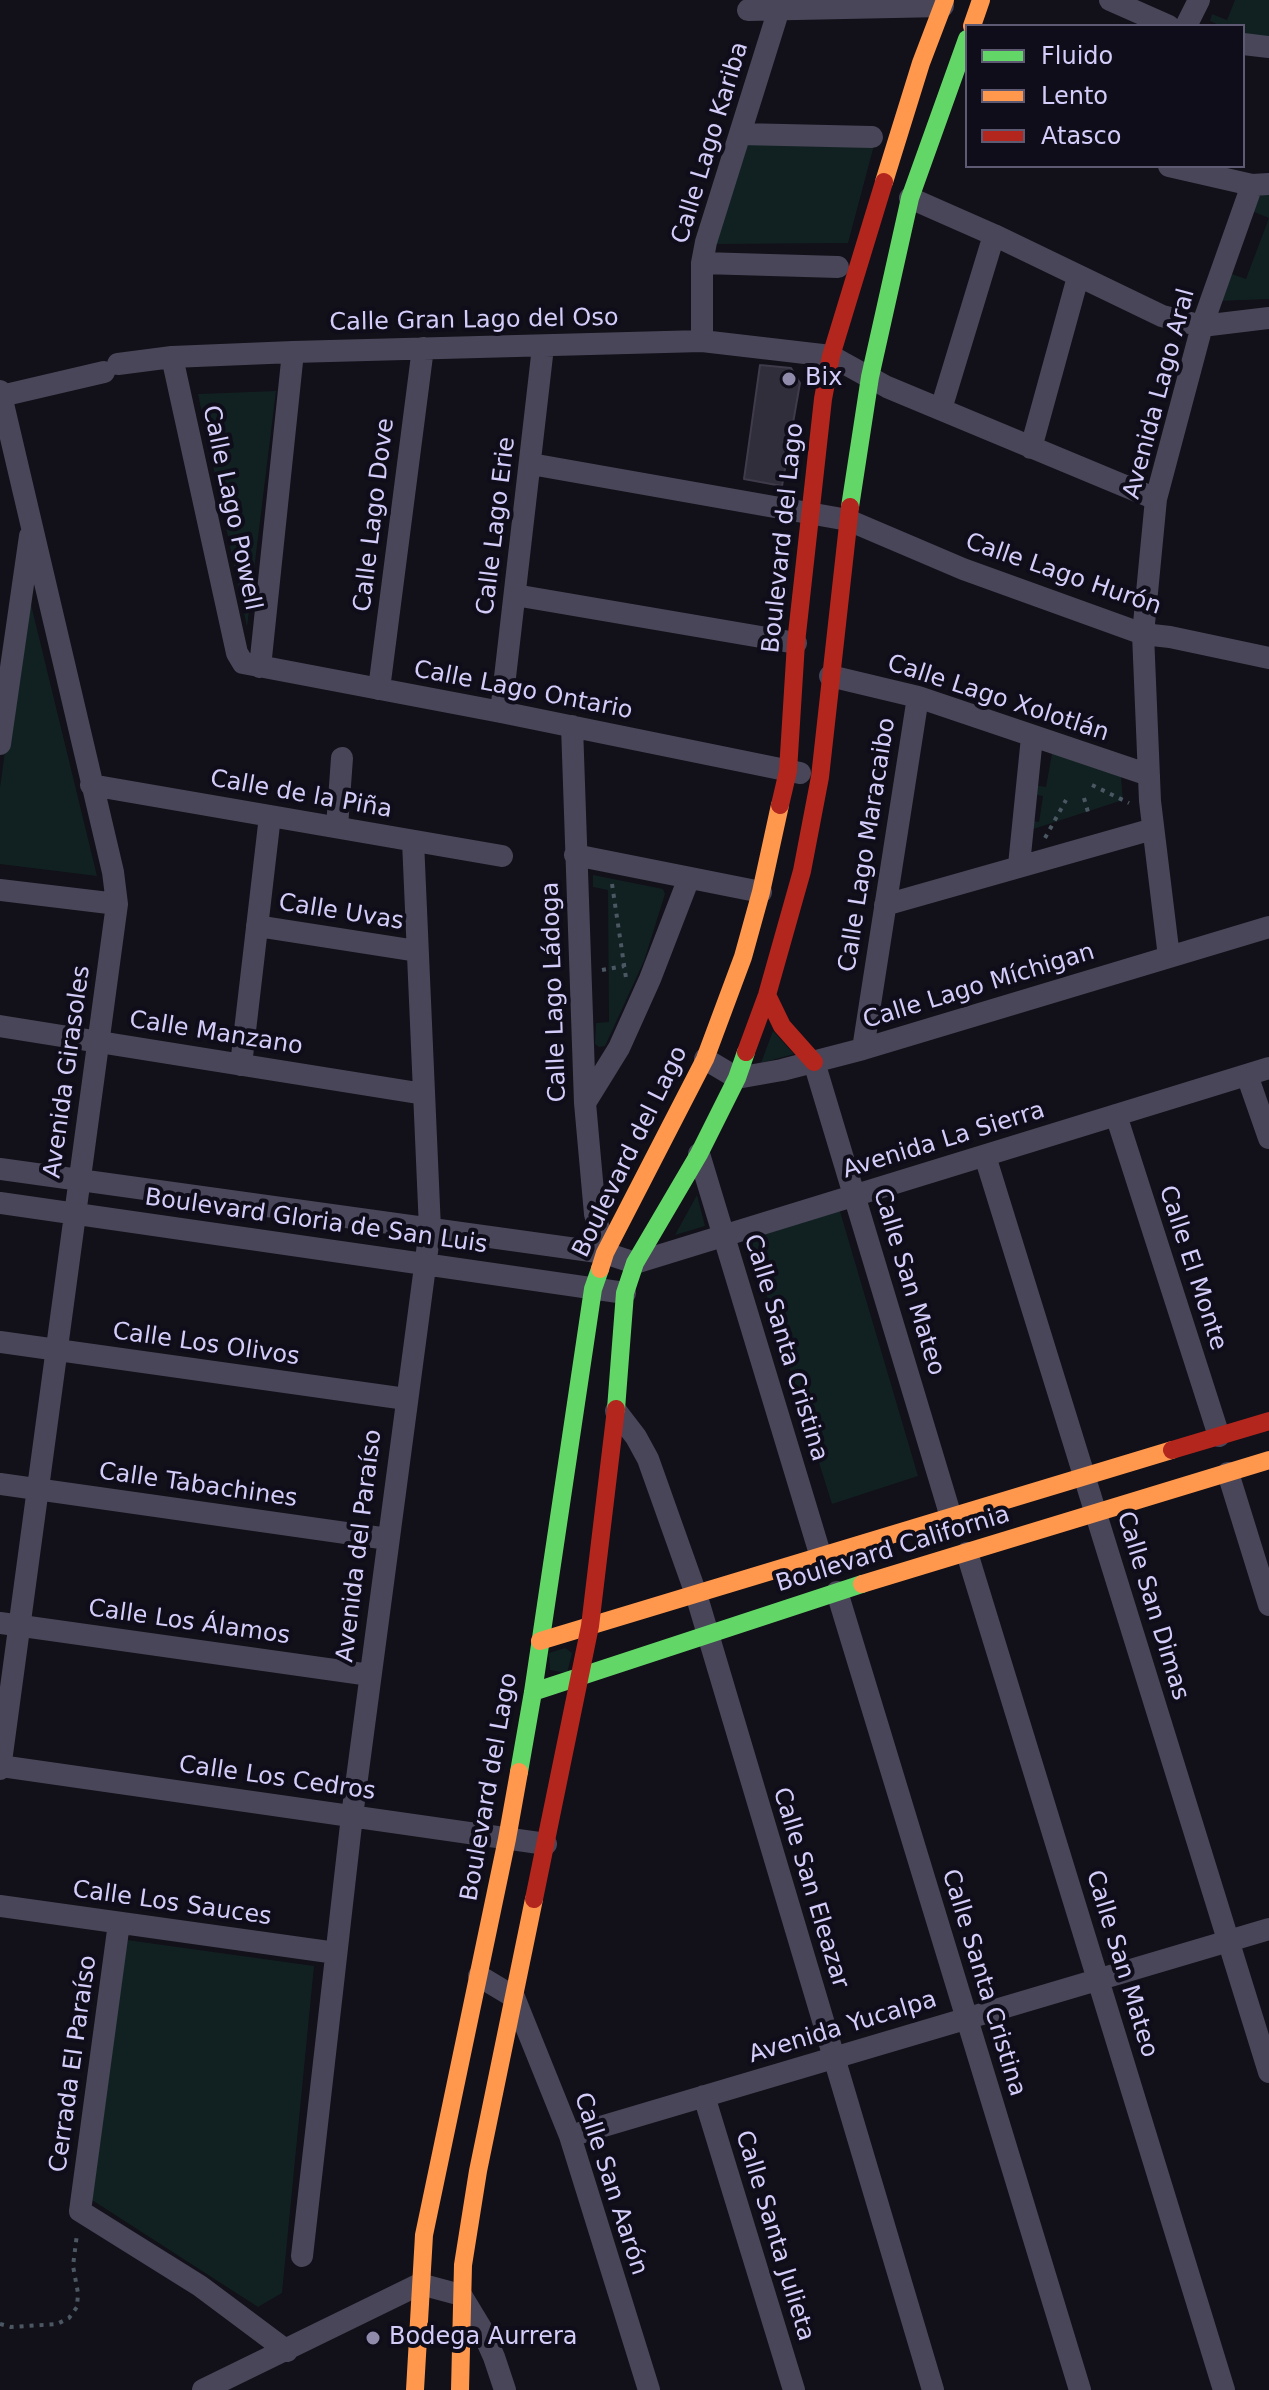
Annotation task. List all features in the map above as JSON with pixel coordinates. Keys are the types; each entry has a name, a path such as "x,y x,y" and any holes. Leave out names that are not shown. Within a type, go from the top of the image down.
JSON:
{"street":[{"path":"973,24 981,0"},
{"path":"1110,0 1164,24"},
{"path":"1187,24 1199,0"},
{"path":"748,10 944,3"},
{"name":"Boulevard del Lago","path":"415,2390 424,2235 507,1839 533,1692 593,1289 605,1253 705,1059 743,957 761,892 788,771 796,643 823,399 831,356 921,63 944,3"},
{"name":"Calle Lago Kariba","path":"702,341 702,263 706,242 779,9"},
{"path":"1245,44 1269,47"},
{"path":"460,2390 463,2265 478,2171 590,1626 616,1411 625,1293 635,1263 699,1154 737,1078 767,995 802,871 820,777 848,520 870,377 910,198 961,78 965,52"},
{"path":"921,63 961,78"},
{"path":"740,134 872,137"},
{"path":"1179,168 1260,185"},
{"name":"Avenida Lago Aral","path":"1169,957 1152,820 1143,634 1156,499 1202,326 1260,185"},
{"path":"910,198 1162,316 1202,326 1269,318"},
{"path":"941,409 994,235"},
{"path":"702,263 838,267"},
{"path":"1031,448 1078,277"},
{"name":"Calle Gran Lago del Oso","path":"1,394 172,357 702,341 831,356"},
{"name":"Calle Lago Erie","path":"501,712 543,347"},
{"name":"Calle Lago Dove","path":"379,689 423,348"},
{"path":"254,666 293,352"},
{"path":"831,356 887,387 1156,499"},
{"name":"Calle Lago Powell","path":"172,357 237,653 243,663 254,666"},
{"name":"Avenida Girasoles","path":"0,1767 10,1624 38,1490 117,904 113,872 32,523 10,473 1,394"},
{"name":"Calle Lago Hurón","path":"531,464 848,520 975,574 1143,634 1269,658"},
{"path":"0,744 9,611 32,523"},
{"path":"515,595 796,643"},
{"name":"Calle Lago Ontario","path":"254,666 820,777"},
{"name":"Calle Lago Xolotlán","path":"830,676 918,697 1149,775"},
{"name":"Calle Lago Maracaibo","path":"863,1049 918,697"},
{"name":"Calle Lago Ládoga","path":"572,726 585,1103 595,1214 605,1253"},
{"path":"1026,863 1032,737"},
{"path":"337,827 342,758"},
{"name":"Calle de la Piña","path":"91,785 502,856"},
{"path":"241,1065 270,816"},
{"path":"885,905 1026,863 1152,820"},
{"name":"Avenida del Paraíso","path":"302,2256 352,1816 430,1229 413,841"},
{"path":"575,855 761,892"},
{"path":"585,1103 619,1048 689,878"},
{"path":"0,890 117,904"},
{"name":"Calle Uvas","path":"257,926 417,951"},
{"name":"Calle Lago Míchigan","path":"737,1078 863,1049 1269,927"},
{"path":"767,995 782,1026 814,1062"},
{"name":"Calle Manzano","path":"0,1026 424,1094"},
{"path":"705,1059 737,1078"},
{"name":"Calle San Mateo","path":"814,1062 951,1517"},
{"name":"Avenida La Sierra","path":"635,1263 1269,1068"},
{"path":"1247,1075 1269,1138"},
{"name":"Calle El Monte","path":"1116,1115 1219,1436"},
{"name":"Calle Santa Cristina","path":"699,1154 821,1557"},
{"name":"Calle San Dimas","path":"985,1156 1269,2072"},
{"name":"Boulevard Gloria de San Luis","path":"0,1169 605,1253 635,1263"},
{"name":"Boulevard Gloria de San Luis","path":"0,1203 625,1293"},
{"name":"Calle Los Olivos","path":"0,1342 406,1399"},
{"name":"Calle San Eleazar","path":"616,1411 648,1459 696,1594 933,2390"},
{"name":"Boulevard California","path":"540,1641 1269,1421"},
{"name":"Boulevard California","path":"533,1692 837,1592 1269,1460"},
{"path":"1228,1473 1269,1605"},
{"name":"Calle Tabachines","path":"0,1484 388,1539"},
{"name":"Calle San Mateo","path":"967,1553 1224,2390"},
{"name":"Calle Santa Cristina","path":"837,1592 1080,2390"},
{"name":"Calle Los Álamos","path":"10,1624 370,1675"},
{"name":"Calle Los Cedros","path":"0,1767 546,1844"},
{"name":"Calle Los Sauces","path":"0,1906 336,1953"},
{"name":"Cerrada El Paraíso","path":"80,2211 119,1923"},
{"name":"Avenida Yucalpa","path":"570,2136 1269,1929"},
{"path":"479,1976 514,1997"},
{"name":"Calle San Aarón","path":"514,1997 570,2136 649,2390"},
{"name":"Calle Santa Julieta","path":"704,2096 794,2390"},
{"path":"80,2211 200,2286 287,2351"},
{"path":"203,2390 420,2284 461,2295 486,2338 505,2390"}],"path":[{"path":"1092,785 1152,820"},
{"path":"1084,798 1088,812"},
{"path":"1026,863 1066,800"},
{"path":"609,861 629,992 639,1004"},
{"path":"0,2324 11,2327 57,2324 69,2318 77,2307 73,2266 80,2211"}],"shaded area":[{"path":"1235,0 1269,0 1269,39 1245,34 1245,24 1217,24 1210,21 1212,14 1227,20"},
{"path":"877,134 848,243 710,244 742,139"},
{"path":"1269,183 1269,218 1249,210"},
{"path":"1269,218 1269,299 1218,301 1226,272 1246,279"},
{"path":"276,391 247,627 198,394"},
{"path":"27,588 97,876 0,864 0,788"},
{"path":"1053,748 1120,766 1123,800 1024,832 1021,819 1039,822 1043,796 1025,793 1027,784 1046,787"},
{"path":"593,875 663,889 665,894 644,961 605,1046 599,1047 595,1044 596,1023 609,1022 608,890 593,887"},
{"path":"773,1031 794,1054 761,1063"},
{"path":"697,1195 705,1226 675,1235"},
{"path":"839,1208 918,1476 832,1504 749,1239"},
{"path":"565,1648 572,1653 567,1673 550,1670 549,1653"},
{"path":"127,1940 314,1966 282,2293 258,2307 92,2200"}],"building":[{"path":"760,365 791,368 800,383 782,486 744,479"}],"traffic: fast":[{"path":"850,507 870,377 910,198 965,45"},
{"path":"616,1409 625,1293 635,1263 699,1154 737,1078 746,1052"},
{"path":"519,1772 593,1289 600,1269"},
{"path":"533,1692 862,1584"}],"traffic: slow":[{"path":"884,182 921,63 945,0"},
{"path":"973,24 981,0"},
{"path":"600,1269 605,1253 705,1059 743,957 780,805"},
{"path":"540,1641 1172,1450"},
{"path":"862,1584 1269,1460"},
{"path":"415,2390 424,2235 519,1772"},
{"path":"460,2390 463,2265 478,2171 534,1899"}],"traffic: jam":[{"path":"780,805 788,771 796,643 823,399 831,356 884,182"},
{"path":"746,1052 767,995 802,871 820,777 850,507"},
{"path":"767,995 782,1026 814,1062"},
{"path":"534,1899 590,1626 616,1409"},
{"path":"1172,1450 1269,1421"}],"place":[{"name":"Bix","path":"789,379"},
{"name":"Bodega Aurrera","path":"373,2338"}]}
